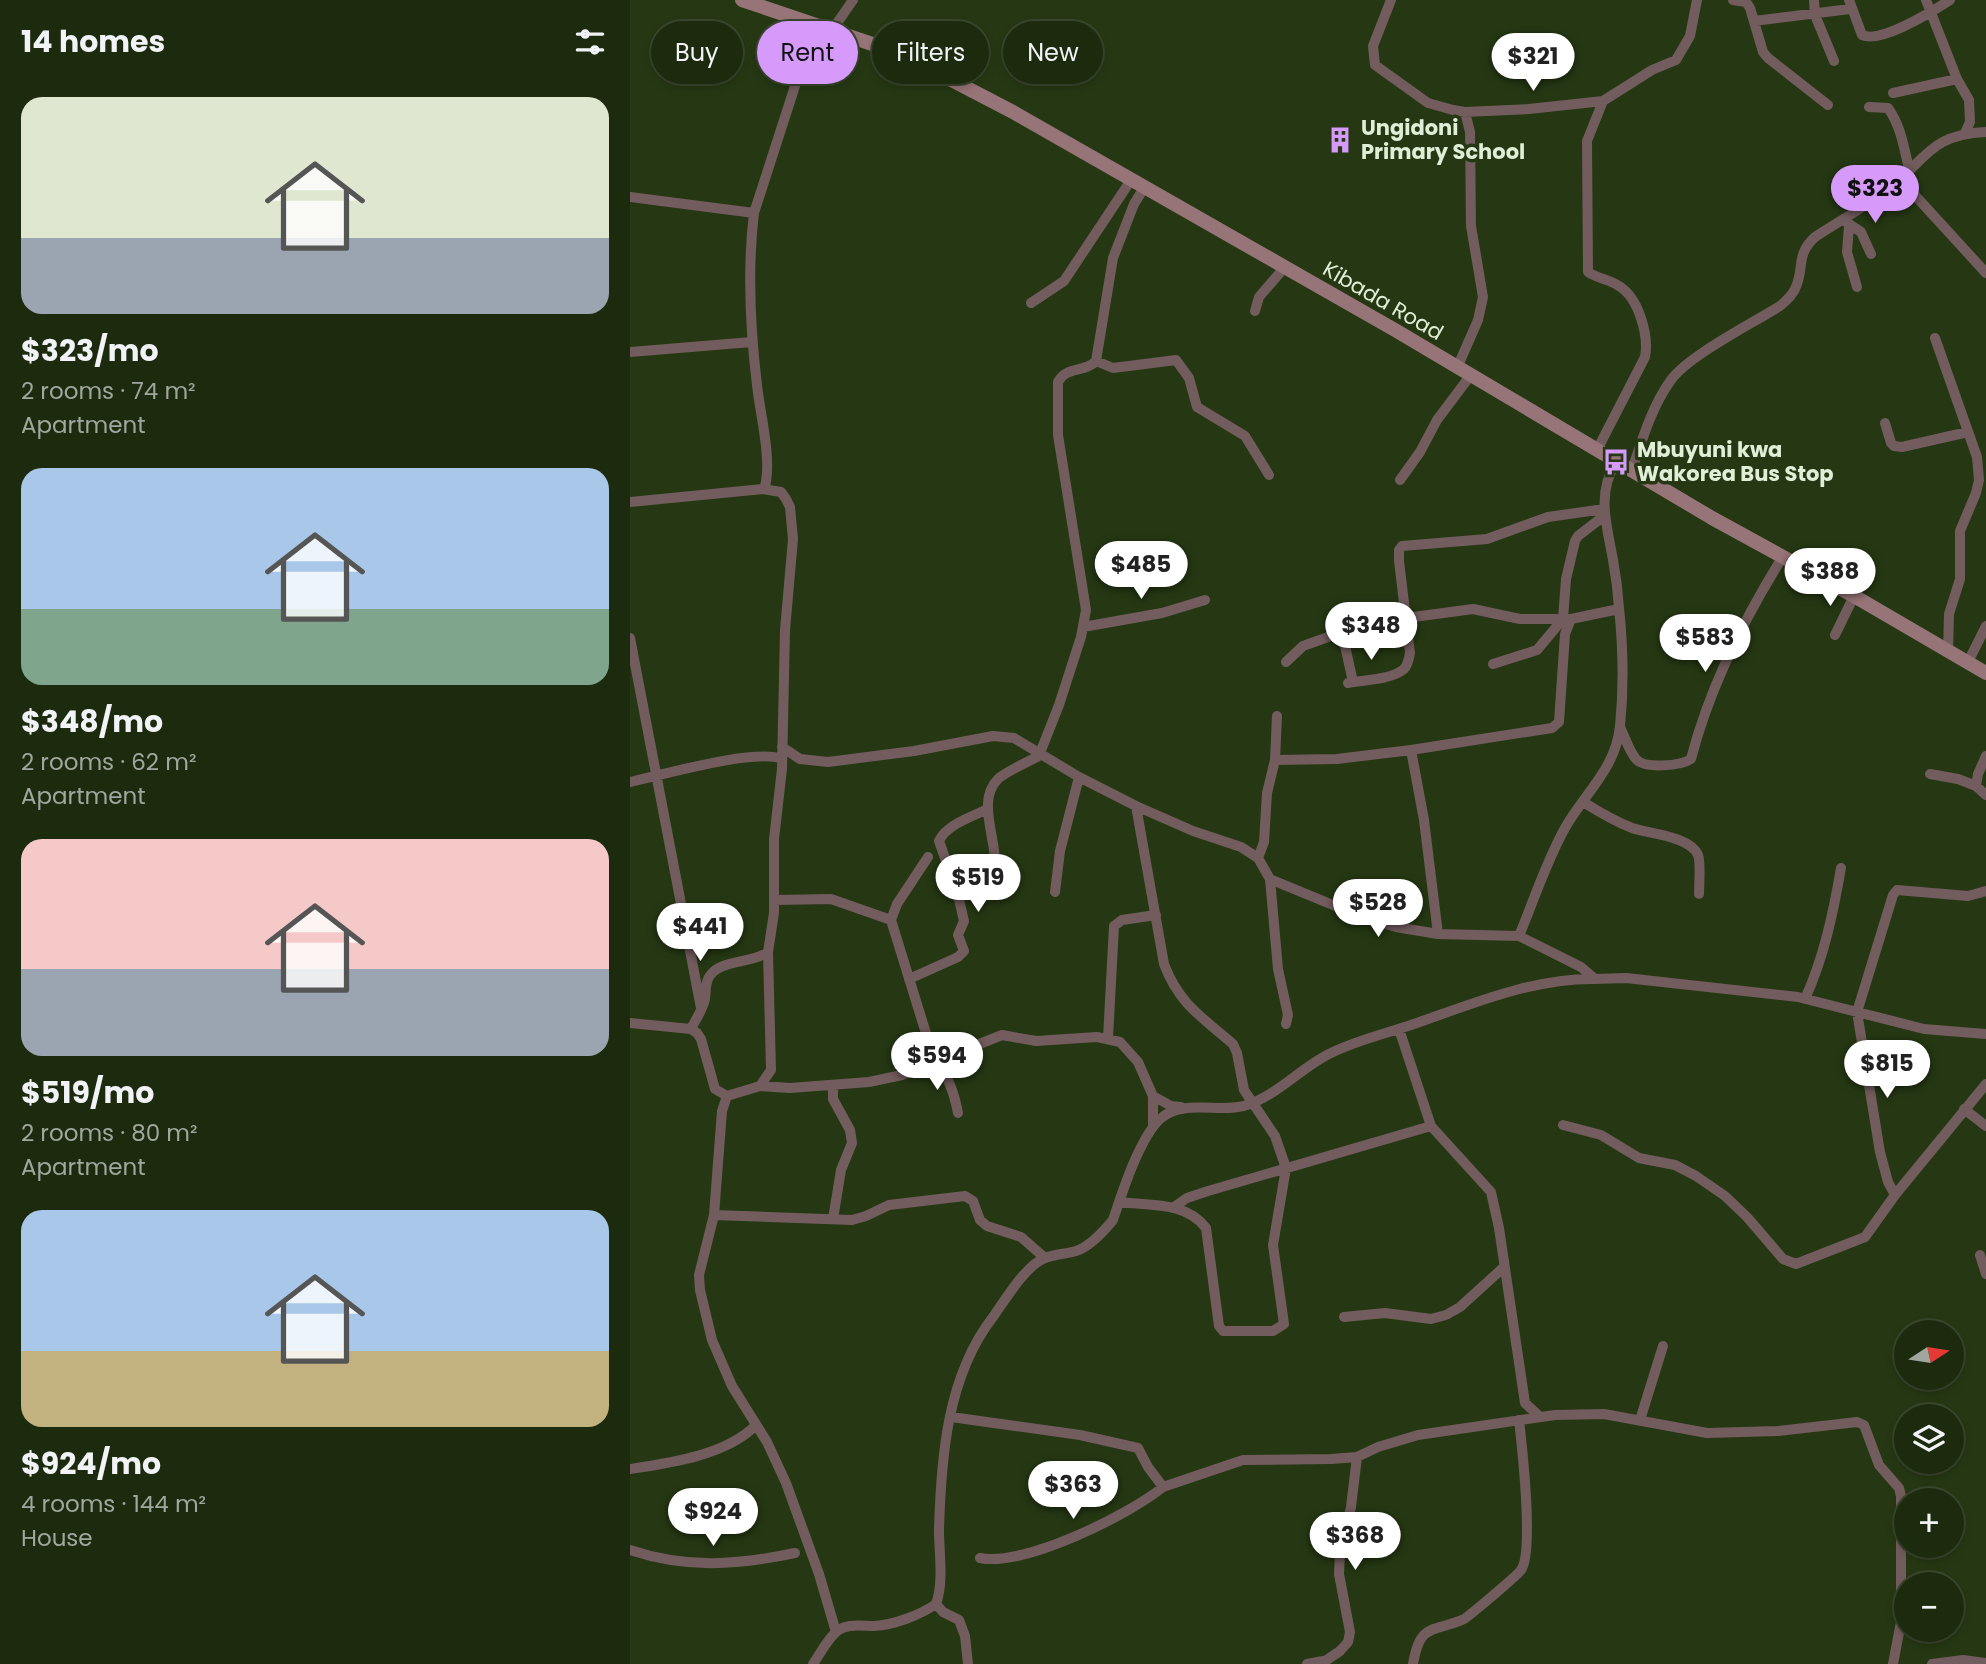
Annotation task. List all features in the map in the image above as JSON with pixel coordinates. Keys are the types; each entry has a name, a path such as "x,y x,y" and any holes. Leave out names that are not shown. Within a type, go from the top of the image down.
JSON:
{"main road":[{"name":"Kibada Road","path":"742,0 806,21"},
{"name":"Kibada Road","path":"858,38 942,75 1013,112 1782,558 1854,596 1986,673"}],"street":[{"path":"838,21 853,0"},
{"path":"1391,0 1373,46 1375,65 1428,103 1465,112 1529,110 1603,102 1652,70 1676,60 1690,36 1698,0"},
{"path":"1732,0 1746,2 1763,52 1768,58 1828,105"},
{"path":"1814,0 1815,15 1835,61"},
{"path":"1927,0 1957,79 1969,100 1970,121 1965,133"},
{"path":"1754,21 1815,15 1849,4 1861,34 1868,38 1882,35 1950,0"},
{"path":"1893,93 1957,79"},
{"path":"763,489 767,480 752,342 749,272 754,213 796,84"},
{"path":"1597,450 1645,357 1647,347 1632,298 1616,283 1595,277 1588,272 1587,267 1586,149 1603,102"},
{"path":"1869,107 1888,108 1891,112 1899,127 1909,169"},
{"path":"1457,368 1478,320 1483,297 1471,226 1470,132 1465,112"},
{"path":"1632,470 1649,421 1672,378 1696,358 1790,298 1796,288 1805,246 1847,222 1900,180 1938,143 1965,133 1986,132"},
{"path":"1900,180 1986,273"},
{"path":"1031,303 1064,281 1137,184"},
{"path":"953,882 990,871 995,866 988,809 989,792 998,779 1041,754 1083,627 1086,610 1084,592 1058,435 1058,382 1067,372 1092,366 1096,361 1113,258 1134,204 1137,184"},
{"path":"630,197 754,213"},
{"path":"1847,222 1861,232 1871,254"},
{"path":"1847,222 1847,251 1857,286"},
{"path":"1255,311 1259,297 1284,268"},
{"path":"1935,338 1977,457 1979,480 1960,531 1959,579 1949,614 1948,651"},
{"path":"630,352 752,342"},
{"path":"1096,361 1113,368 1176,360 1189,378 1197,407 1245,436 1269,475"},
{"path":"1400,480 1420,452 1437,420 1470,376"},
{"path":"1885,423 1891,443 1902,447 1968,432"},
{"path":"1519,936 1551,855 1566,826 1606,769 1620,727 1622,681 1619,609 1604,512 1605,485 1616,462"},
{"path":"630,502 763,489 780,492 786,499 792,524 785,630 782,758 774,839 774,900 768,952 771,1070 760,1086"},
{"path":"1342,632 1351,683 1390,675 1404,669 1409,662 1410,653 1399,561 1399,550 1402,546 1487,539 1548,517 1604,512"},
{"path":"1275,760 1337,759 1552,728 1559,722 1567,619 1566,579 1575,541 1604,512"},
{"path":"1620,727 1636,760 1644,765 1673,765 1691,759 1700,724 1751,609 1782,558"},
{"path":"1835,635 1854,596"},
{"path":"1083,627 1162,613 1205,600"},
{"path":"1286,662 1303,646 1342,632 1406,618 1474,609 1520,619 1567,619 1619,609"},
{"path":"1493,664 1537,650 1567,619"},
{"path":"1968,662 1986,626"},
{"path":"630,638 701,1008"},
{"path":"1258,858 1264,842 1267,793 1275,760 1277,716"},
{"path":"630,782 769,755 828,762 850,761 1003,735 1014,738 1079,777 1136,806 1193,831 1241,847 1258,858 1270,879 1278,969 1288,1015 1286,1024"},
{"path":"1411,750 1424,820 1438,934"},
{"path":"1976,786 1986,756"},
{"path":"782,758 800,759"},
{"path":"1930,774 1958,779 1976,786 1986,795"},
{"path":"1055,892 1060,851 1079,777"},
{"path":"1583,802 1635,829 1679,840 1690,846 1698,855 1699,894"},
{"path":"1119,1202 1174,1207 1206,1228 1219,1326 1223,1331 1273,1331 1284,1325 1273,1245 1286,1168 1275,1136 1244,1090 1233,1044 1184,1002 1172,984 1164,964 1136,806"},
{"path":"909,979 958,957 964,951 958,935 964,921 939,841 940,836 988,809"},
{"path":"928,857 897,904 891,920 933,1056 954,1093 958,1113"},
{"path":"1805,999 1820,965 1834,910 1840,868"},
{"path":"1270,879 1378,923 1438,934 1519,936 1581,967 1595,978"},
{"path":"1895,1195 1888,1182 1880,1152 1857,1012 1893,895 1897,890 1968,896 1986,891"},
{"path":"774,900 831,899 891,920"},
{"path":"1108,1038 1114,926 1122,920 1156,915"},
{"path":"691,1028 705,1001 706,983 714,971 724,966 750,961 768,952"},
{"path":"1153,1096 1171,1106 1184,1108 1226,1108 1254,1102 1329,1054 1363,1039 1505,993 1572,978 1626,978 1805,999 1924,1029 1986,1034"},
{"path":"630,1023 691,1028 701,1039 715,1089 727,1096 760,1086 790,1088 869,1082 902,1075 1002,1035 1036,1041 1108,1038 1120,1042 1138,1062 1153,1096 1153,1127"},
{"path":"1399,1029 1431,1126 1491,1192 1525,1403 1517,1420 1523,1454 1527,1551 1522,1569 1473,1614 1463,1620 1430,1628 1421,1637 1413,1664"},
{"path":"833,1084 834,1099 850,1130 852,1143 841,1170 833,1219"},
{"path":"1563,1125 1601,1135 1639,1158 1675,1165 1696,1176 1725,1196 1783,1259 1796,1264 1865,1237 1895,1195 1986,1084"},
{"path":"727,1096 722,1111 714,1215 699,1275 700,1290 712,1340 732,1386 768,1442 786,1483 819,1574 836,1632"},
{"path":"968,1664 965,1636 959,1620 943,1612 936,1604 939,1580 941,1465 965,1361 980,1336 1032,1266 1045,1258 1080,1250 1108,1226 1132,1167 1153,1127 1162,1117 1184,1108"},
{"path":"1964,1109 1986,1126"},
{"path":"1174,1207 1187,1198 1208,1191 1431,1126"},
{"path":"714,1215 859,1218 889,1205 965,1196 973,1201 980,1220 987,1226 1021,1237 1045,1258"},
{"path":"1980,1255 1986,1274"},
{"path":"1344,1317 1385,1314 1431,1319 1446,1315 1460,1307 1504,1267"},
{"path":"1640,1420 1663,1346"},
{"path":"1525,1403 1540,1417"},
{"path":"980,1558 989,1560 1004,1557 1088,1532 1147,1500 1163,1487 1244,1460 1331,1460 1357,1457 1367,1450 1419,1435 1540,1417 1604,1414 1707,1433 1778,1431 1857,1422 1864,1425 1879,1465 1894,1480 1901,1496 1901,1622 1893,1664"},
{"path":"951,1417 1080,1435 1138,1448 1163,1487"},
{"path":"630,1469 684,1460 730,1443 748,1433 756,1424"},
{"path":"1307,1664 1322,1663 1348,1642 1350,1632 1339,1563 1351,1507 1357,1457"},
{"path":"630,1550 676,1561 731,1564 795,1553"},
{"path":"813,1664 836,1632 860,1625 874,1626 893,1622 923,1612 936,1604"},
{"path":"1932,1664 1986,1663"}],"place":[{"name":"Ungidoni Primary School","path":"1340,140"},
{"name":"Mbuyuni kwa Wakorea Bus Stop","path":"1616,462"}]}
